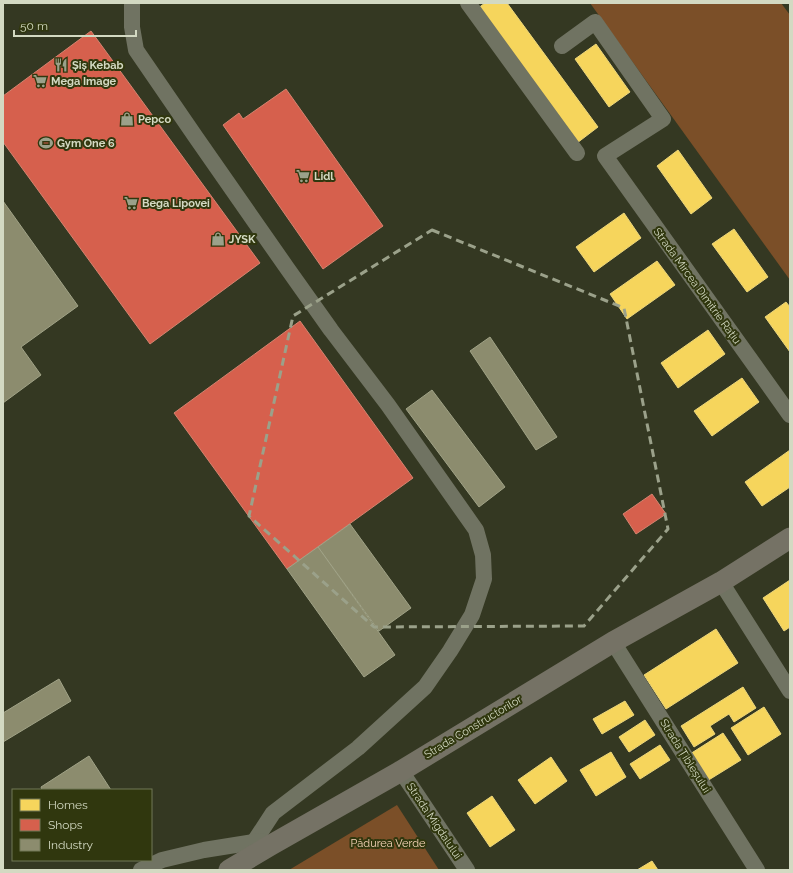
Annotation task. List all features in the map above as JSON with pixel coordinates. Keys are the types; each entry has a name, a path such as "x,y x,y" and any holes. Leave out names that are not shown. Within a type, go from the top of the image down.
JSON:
{"main road":[{"name":"Strada Constructorilor","path":"263,843 401,771 613,642 721,582 790,538"},
{"path":"229,870 263,843"}],"street":[{"path":"132,3 132,27 136,50 331,330 388,405 476,530 482,555 484,579 472,615 450,651 425,687 358,748 273,813 263,843"},
{"path":"468,3 577,152"},
{"name":"Strada Mircea Dimitrie Rațiu","path":"562,46 595,22 663,119 605,156 790,415"},
{"path":"721,582 790,691"},
{"name":"Strada Țibleșului","path":"613,642 757,870"},
{"name":"Strada Migdalului","path":"401,771 467,870"},
{"name":"Strada Constructorilor","path":"140,870 162,860 204,850 263,843"}],"highlighted area":[{"path":"432,230 624,308 668,529 584,626 374,627 249,516 293,316"}],"green space":[{"path":"590,3 781,3 790,15 790,280"},
{"name":"Pădurea Verde","path":"397,805 439,870 289,870"}],"building: Homes":[{"path":"485,3 507,3 598,127 577,143 477,9"},
{"path":"596,44 630,92 609,107 575,59"},
{"path":"678,150 712,198 691,214 657,166"},
{"path":"624,213 641,238 594,272 576,247"},
{"path":"734,229 768,277 747,292 712,244"},
{"path":"657,261 675,285 627,319 610,294"},
{"path":"786,302 790,307 790,352 765,317"},
{"path":"708,330 725,354 678,388 661,363"},
{"path":"742,378 759,402 712,436 694,411"},
{"path":"790,450 790,487 762,506 745,482"},
{"path":"790,580 790,627 784,631 763,598"},
{"path":"716,629 738,663 666,709 644,675"},
{"path":"743,687 756,708 734,722 729,714 710,726 715,734 694,747 681,726"},
{"path":"625,701 634,715 602,734 593,719"},
{"path":"764,707 781,734 748,755 731,728"},
{"path":"645,720 655,735 629,752 619,737"},
{"path":"723,733 741,760 707,781 690,754"},
{"path":"660,745 670,760 640,779 630,764"},
{"path":"611,752 626,777 596,796 580,770"},
{"path":"551,757 567,781 535,804 518,780"},
{"path":"492,796 515,830 490,847 467,813"},
{"path":"652,861 658,870 637,870"}],"building: Shops":[{"name":"Bega Lipovei","path":"91,31 260,263 150,344 3,142 3,96"},
{"name":"Lidl","path":"286,89 383,226 323,269 223,125 239,113 243,119"},
{"path":"300,321 413,478 287,569 174,413"},
{"path":"652,494 666,514 636,534 623,514"}],"building: Industry":[{"path":"3,201 78,306 21,347 41,375 3,403"},
{"path":"490,337 557,437 536,450 470,351"},
{"path":"432,390 505,487 479,507 406,409"},
{"path":"350,524 411,608 379,631 318,547"},
{"path":"318,547 395,655 364,677 287,569"},
{"path":"59,679 71,701 3,742 3,713"},
{"path":"89,756 110,789 42,789 41,787"}],"place":[{"name":"Șiș Kebab","path":"61,65"},
{"name":"Mega Image","path":"40,81"},
{"name":"Pepco","path":"127,119"},
{"name":"Gym One 6","path":"46,143"},
{"name":"Lidl","path":"303,176"},
{"name":"Bega Lipovei","path":"131,203"},
{"name":"JYSK","path":"218,239"}]}
